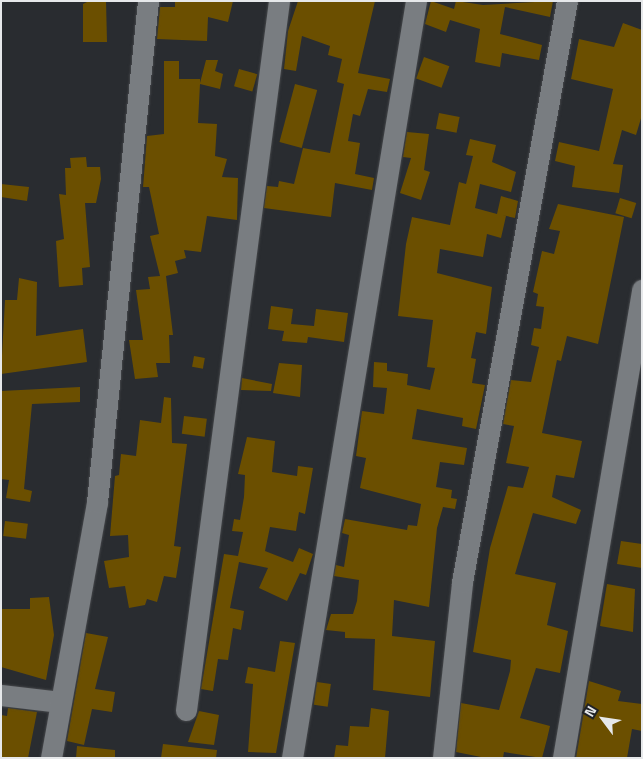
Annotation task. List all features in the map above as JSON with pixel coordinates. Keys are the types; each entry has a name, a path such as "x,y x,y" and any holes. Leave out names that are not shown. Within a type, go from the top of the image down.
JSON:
{"street":[{"path":"51,758 96,502 148,1"},
{"path":"186,710 279,1"},
{"path":"292,758 416,1"},
{"path":"444,758 462,582 568,1"},
{"path":"563,758 642,290"},
{"path":"1,695 61,702"}],"building":[{"path":"89,1 106,1 107,42 83,42 83,4"},
{"path":"175,1 233,1 228,22 208,17 207,41 157,39 160,7 175,7"},
{"path":"298,1 375,1 358,73 390,79 387,92 368,89 360,116 353,114 348,141 360,143 355,174 374,178 372,190 335,183 331,217 264,208 267,186 278,187 279,181 294,184 303,148 330,153 344,84 337,82 342,59 328,55 330,46 302,36 296,71 284,69 288,31"},
{"path":"431,1 454,9 456,1 483,5 553,1 550,17 505,7 500,34 542,45 539,60 502,53 500,67 475,62 480,29 450,20 446,32 425,24"},
{"path":"623,23 642,30 642,115 636,135 622,130 613,164 623,165 619,193 572,187 575,166 555,161 559,142 599,151 613,89 571,79 579,39 614,47"},
{"path":"424,57 449,66 442,88 416,79"},
{"path":"206,60 218,60 215,71 223,74 220,89 200,84 198,123 217,124 215,156 227,159 222,177 238,178 237,220 207,216 201,252 184,250 186,258 175,261 178,273 166,276 173,335 169,335 170,363 156,363 158,377 135,379 129,340 143,340 136,290 150,289 148,277 160,276 150,236 159,234 149,187 143,187 147,136 164,134 164,61 179,61 179,79 200,79 200,83"},
{"path":"239,69 257,74 252,92 234,86"},
{"path":"295,84 317,90 302,148 279,142"},
{"path":"439,113 460,117 457,133 436,129"},
{"path":"407,132 429,134 424,170 430,172 421,200 400,193 411,158 403,157"},
{"path":"470,139 496,145 492,162 516,172 511,192 480,184 475,208 497,214 501,196 518,201 515,218 502,215 506,216 501,238 487,234 483,257 440,249 437,273 492,287 486,334 476,332 471,358 476,359 472,383 485,385 476,429 462,426 463,418 417,409 412,439 467,448 464,465 440,462 436,487 452,490 451,498 457,499 455,509 443,507 437,528 429,607 394,600 392,636 435,641 430,697 373,690 375,639 345,638 345,632 326,630 331,614 353,614 357,601 359,580 334,576 336,565 344,567 349,535 342,533 345,519 407,530 408,525 417,526 421,504 360,488 366,458 356,456 362,411 384,414 387,388 373,387 374,362 387,363 387,371 408,374 407,385 430,390 435,368 427,367 433,320 398,316 406,244 412,217 450,225 459,182 466,184 473,156 466,155"},
{"path":"86,157 87,167 100,167 101,179 96,203 85,203 90,267 82,268 83,285 59,287 56,241 64,239 59,194 66,195 65,168 71,168 70,158"},
{"path":"1,184 29,187 27,201 1,197"},
{"path":"620,198 636,203 632,218 615,213"},
{"path":"558,204 624,217 598,344 567,336 561,361 557,360 542,433 582,441 574,478 556,475 552,497 581,510 576,524 533,513 515,574 556,583 547,625 568,631 560,673 536,668 520,718 550,726 547,739 542,758 504,752 503,758 486,758 456,752 461,703 499,710 510,671 511,660 473,652 490,548 508,486 523,488 529,467 506,463 514,426 503,424 511,380 531,382 539,347 531,345 534,328 541,329 544,307 536,306 538,294 533,292 542,251 554,254 560,231 549,229"},
{"path":"19,278 37,282 36,336 83,329 87,362 1,374 5,300 17,300"},
{"path":"271,306 293,309 291,324 314,326 316,309 348,313 344,342 308,337 307,343 282,341 284,331 268,329"},
{"path":"194,356 205,358 203,369 192,367"},
{"path":"279,363 302,365 300,397 273,393"},
{"path":"242,378 272,384 271,391 241,390"},
{"path":"80,387 80,402 32,404 24,489 32,491 30,502 6,498 9,480 1,479 1,391"},
{"path":"164,397 171,398 172,443 187,444 174,546 181,547 176,578 164,576 157,602 147,599 145,605 129,608 125,586 109,588 104,561 129,557 128,535 110,536 115,476 119,475 121,454 136,456 140,420 161,423"},
{"path":"184,416 207,419 205,437 182,434"},
{"path":"247,437 275,441 272,472 297,476 298,466 313,468 305,514 299,512 296,531 270,527 265,551 293,562 299,548 313,554 306,575 300,573 287,601 259,588 268,568 239,562 230,608 244,611 241,630 233,628 228,660 218,659 213,691 201,689 224,554 238,556 243,532 232,531 234,519 240,520 244,497 245,475 238,474"},
{"path":"5,521 28,524 26,539 3,536"},
{"path":"621,541 642,544 642,568 617,564"},
{"path":"607,584 635,589 633,632 600,626"},
{"path":"49,597 54,635 46,680 1,667 1,609 30,609 30,598"},
{"path":"86,633 108,637 95,689 115,692 112,712 92,709 84,745 67,741"},
{"path":"280,641 295,643 276,753 248,752 253,684 245,683 248,667 275,672"},
{"path":"589,681 621,691 618,701 642,704 642,731 632,729 627,758 576,758"},
{"path":"317,682 331,684 328,707 314,705"},
{"path":"8,708 37,712 28,758 1,757 1,715 7,716"},
{"path":"371,708 389,711 385,758 334,758 336,745 348,746 350,726 369,727"},
{"path":"199,711 219,715 214,745 188,742"},
{"path":"163,744 217,750 216,758 161,758"},
{"path":"77,746 115,750 115,758 76,758"}]}
